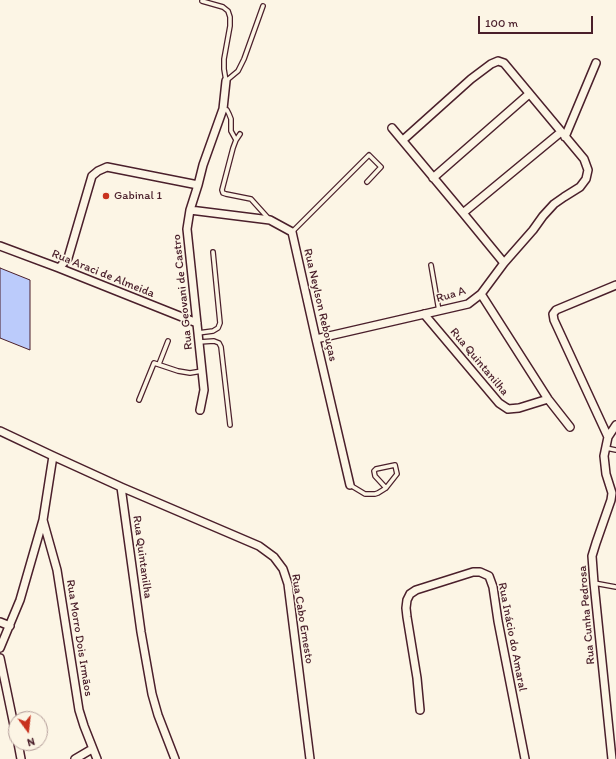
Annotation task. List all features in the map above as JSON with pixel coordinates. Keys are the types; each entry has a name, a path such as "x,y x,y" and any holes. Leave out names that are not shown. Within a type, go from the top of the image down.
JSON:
{"street":[{"path":"403,140 471,79 491,64 498,62 504,63 584,160 588,170 586,179 580,187 564,196 554,204 480,294"},
{"path":"463,213 563,135 596,63"},
{"name":"Rua Geovani de Castro","path":"200,410 204,390 187,229 190,210 203,165 223,109 226,81"},
{"path":"433,178 529,94"},
{"path":"392,128 504,263"},
{"path":"60,268 68,258 92,176 98,170 107,167 198,184"},
{"path":"190,210 270,220 292,232"},
{"name":"Rua Neylson Rebouças","path":"292,232 350,485"},
{"name":"Rua Araci de Almeida","path":"0,246 60,268 197,323"},
{"path":"68,258 74,274"},
{"path":"608,437 554,320 553,314 556,310 616,285"},
{"name":"Rua A","path":"316,339 468,304 480,294 548,399 570,427"},
{"name":"Rua Quintanilha","path":"424,314 499,403 508,410 548,399"},
{"path":"608,437 616,425"},
{"path":"0,431 121,487"},
{"name":"Rua Cunha Pedrosa","path":"608,437 604,456 606,474 612,493 592,556 612,759"},
{"path":"0,648 20,600 43,520 53,456"},
{"name":"Rua Quintanilha","path":"121,487 141,632 152,694 158,715 175,759"},
{"name":"Rua Cabo Ernesto","path":"121,487 259,546 274,557 283,569 288,584 310,759"},
{"name":"Rua Morro Dois Irmãos","path":"43,520 57,570 79,710 96,759"},
{"name":"Rua Inácio do Amaral","path":"420,710 417,678 407,617 407,600 410,594 416,590 473,572 480,572 489,576 493,587 498,621 525,759"},
{"path":"0,622 10,626"},
{"path":"0,658 11,711"},
{"path":"75,759 92,749"}],"lane":[{"path":"202,1 223,7 228,11 230,17 224,64 226,81"},
{"path":"226,81 238,70 244,59 263,6"},
{"path":"223,109 227,110 229,114 231,119 231,131 236,140"},
{"path":"240,134 236,140 222,185 222,193 251,199 270,220"},
{"path":"292,232 369,155 381,167 367,182"},
{"path":"198,333 213,331 218,328 220,323 212,252"},
{"path":"431,265 439,310"},
{"path":"159,364 168,341"},
{"path":"199,342 214,341 219,343 221,347 230,425"},
{"path":"139,400 154,362 178,371 190,373 202,371"},
{"path":"606,448 616,450"},
{"path":"350,485 364,494 378,493 386,488 397,474 395,465 376,469 374,471 376,478 386,488"},
{"path":"594,583 616,587"}],"building":[{"path":"0,268 30,280 30,350 0,338"}],"place":[{"name":"Gabinal 1","path":"106,196"}]}
